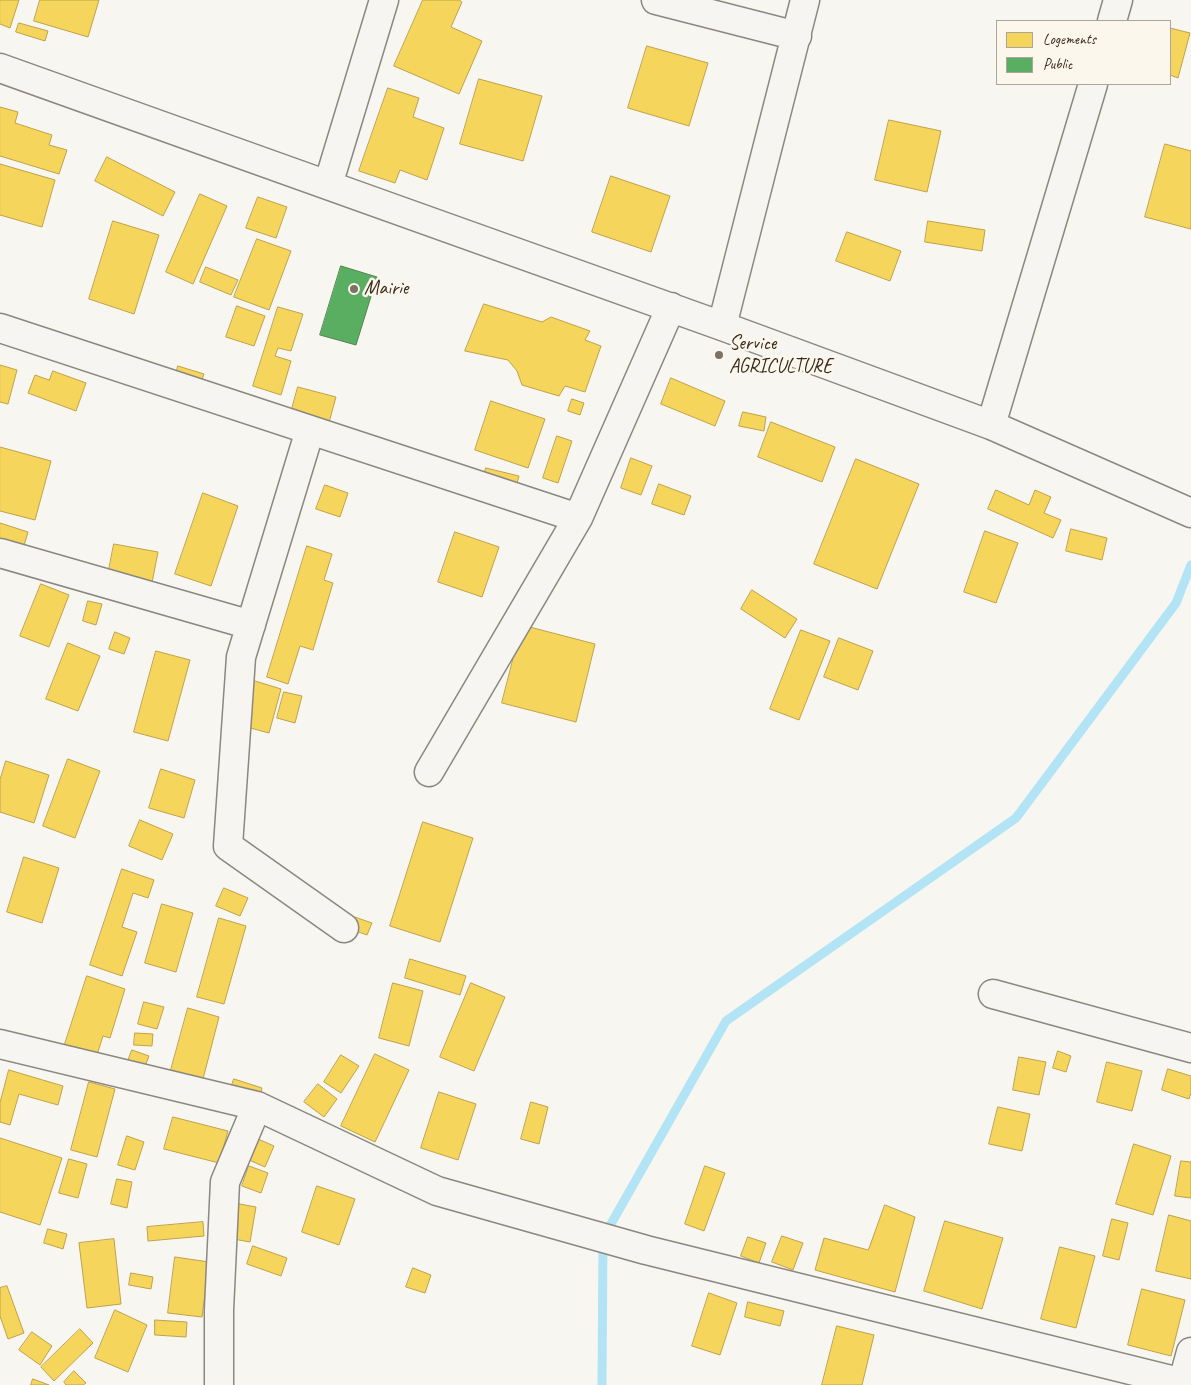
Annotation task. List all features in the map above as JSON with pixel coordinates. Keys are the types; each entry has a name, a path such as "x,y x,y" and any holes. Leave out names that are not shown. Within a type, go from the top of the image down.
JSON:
{"street":[{"path":"328,185 384,0"},
{"path":"656,0 797,36"},
{"path":"722,326 806,0"},
{"path":"1112,20 1118,0"},
{"path":"0,68 671,307 991,425 1181,510"},
{"path":"991,425 1093,85"},
{"path":"429,772 578,518 671,307"},
{"path":"0,328 578,518"},
{"path":"310,430 241,657 228,846 344,928"},
{"path":"0,553 251,625"},
{"path":"993,994 1191,1048"},
{"path":"0,1044 257,1106 437,1191 646,1250 1185,1384 1191,1352"},
{"path":"219,1385 219,1310 224,1182 257,1106"}],"building: Logements":[{"path":"0,0 19,0 10,28 0,24"},
{"path":"40,0 99,0 88,37 34,21"},
{"path":"423,0 459,0 462,2 451,27 482,41 459,94 394,66"},
{"path":"19,23 48,31 45,41 16,32"},
{"path":"1171,28 1190,33 1178,78 1171,75"},
{"path":"647,46 708,63 689,126 628,108"},
{"path":"479,79 542,96 523,161 460,144"},
{"path":"388,88 419,98 413,117 444,128 427,180 400,170 395,183 359,171"},
{"path":"0,107 18,112 15,123 52,135 49,145 67,150 59,174 0,156"},
{"path":"889,120 941,131 927,192 875,180"},
{"path":"1165,144 1191,151 1191,229 1145,217"},
{"path":"107,157 175,192 163,216 95,181"},
{"path":"0,164 55,180 42,227 0,215"},
{"path":"611,176 670,196 651,252 592,232"},
{"path":"200,194 227,206 193,284 166,272"},
{"path":"258,197 287,207 276,238 246,228"},
{"path":"113,221 159,235 134,314 89,299"},
{"path":"928,221 985,230 982,251 925,242"},
{"path":"847,232 901,251 890,281 836,261"},
{"path":"257,239 291,251 269,310 234,297"},
{"path":"206,267 238,280 231,295 200,282"},
{"path":"484,304 542,322 551,317 590,331 585,340 601,346 585,392 565,386 559,396 522,385 517,371 508,360 465,351"},
{"path":"237,306 265,316 254,346 226,337"},
{"path":"278,307 303,314 291,351 278,348 275,356 291,361 281,395 253,386"},
{"path":"0,365 17,370 8,404 0,402"},
{"path":"178,366 204,374 201,382 176,375"},
{"path":"53,371 86,383 76,411 28,393 35,375 49,380"},
{"path":"671,378 725,401 715,426 661,404"},
{"path":"298,387 336,397 328,426 290,416"},
{"path":"572,399 584,403 580,415 568,411"},
{"path":"491,401 545,419 528,468 475,450"},
{"path":"743,412 766,417 764,431 739,426"},
{"path":"771,422 835,447 822,482 758,457"},
{"path":"557,436 572,441 558,483 543,478"},
{"path":"0,447 51,461 35,520 0,511"},
{"path":"631,458 652,466 641,495 621,488"},
{"path":"856,459 919,484 877,589 814,564"},
{"path":"486,468 519,476 516,487 483,478"},
{"path":"659,484 691,496 684,515 652,504"},
{"path":"325,485 348,493 340,517 316,509"},
{"path":"996,490 1029,505 1035,490 1051,497 1044,513 1061,520 1053,538 988,509"},
{"path":"203,493 238,506 211,586 175,574"},
{"path":"0,523 28,532 21,556 0,550"},
{"path":"1071,529 1107,538 1102,560 1066,551"},
{"path":"985,531 1018,543 996,603 964,592"},
{"path":"455,532 499,547 482,597 438,582"},
{"path":"114,544 158,552 151,588 107,580"},
{"path":"307,546 332,554 324,580 333,583 313,650 300,646 288,684 267,677"},
{"path":"41,584 69,595 49,647 20,636"},
{"path":"752,590 797,619 785,638 741,609"},
{"path":"88,601 102,604 96,625 83,621"},
{"path":"522,625 595,644 576,722 502,703"},
{"path":"801,630 830,641 799,720 770,709"},
{"path":"115,632 130,638 124,654 109,649"},
{"path":"839,638 873,651 858,690 824,677"},
{"path":"68,643 100,656 78,711 46,699"},
{"path":"156,651 190,660 168,741 134,732"},
{"path":"252,680 281,689 269,733 239,725"},
{"path":"284,692 302,696 295,723 277,718"},
{"path":"68,759 100,771 75,838 43,826"},
{"path":"6,761 49,775 34,823 0,812 0,780"},
{"path":"161,769 195,780 184,818 149,808"},
{"path":"140,820 173,834 162,860 129,846"},
{"path":"423,822 473,838 440,942 390,926"},
{"path":"24,857 59,868 42,923 7,912"},
{"path":"122,869 154,880 148,898 133,893 122,927 137,932 122,976 90,965"},
{"path":"224,888 248,898 240,916 216,906"},
{"path":"162,904 193,913 176,972 145,963"},
{"path":"346,914 372,923 367,935 342,926"},
{"path":"219,918 246,926 224,1004 197,997"},
{"path":"410,959 466,976 460,995 405,978"},
{"path":"87,976 125,989 110,1038 103,1036 96,1058 64,1047"},
{"path":"393,983 423,991 409,1046 379,1038"},
{"path":"471,983 505,997 474,1071 440,1057"},
{"path":"144,1002 164,1007 157,1029 138,1024"},
{"path":"188,1008 219,1017 203,1079 171,1070"},
{"path":"135,1033 153,1034 152,1046 134,1045"},
{"path":"132,1050 149,1056 144,1069 127,1064"},
{"path":"1058,1051 1071,1056 1066,1072 1053,1068"},
{"path":"375,1054 409,1070 375,1142 341,1126"},
{"path":"341,1055 359,1066 341,1093 324,1082"},
{"path":"1019,1057 1046,1062 1039,1095 1013,1090"},
{"path":"1107,1062 1142,1071 1132,1111 1097,1102"},
{"path":"1168,1069 1191,1076 1189,1099 1162,1090"},
{"path":"9,1070 63,1086 58,1105 19,1094 10,1125 0,1122 0,1103"},
{"path":"234,1079 262,1088 258,1103 229,1094"},
{"path":"89,1082 115,1089 97,1157 71,1150"},
{"path":"318,1084 337,1099 324,1117 304,1102"},
{"path":"439,1092 476,1104 458,1160 421,1148"},
{"path":"531,1102 548,1107 539,1144 521,1139"},
{"path":"998,1107 1030,1114 1022,1151 989,1144"},
{"path":"173,1117 228,1131 219,1163 164,1149"},
{"path":"127,1136 144,1142 135,1170 118,1165"},
{"path":"0,1138 62,1158 40,1225 0,1212"},
{"path":"258,1139 274,1146 265,1167 249,1160"},
{"path":"1134,1144 1171,1156 1153,1215 1116,1204"},
{"path":"69,1159 87,1164 78,1198 59,1193"},
{"path":"1181,1161 1191,1162 1191,1198 1175,1196"},
{"path":"249,1166 268,1173 261,1193 242,1186"},
{"path":"705,1166 725,1173 704,1231 685,1224"},
{"path":"117,1179 132,1182 127,1208 111,1204"},
{"path":"317,1186 355,1199 339,1245 302,1232"},
{"path":"234,1203 256,1207 250,1242 228,1238"},
{"path":"885,1205 915,1217 895,1292 815,1270 824,1238 868,1250"},
{"path":"1169,1215 1191,1221 1191,1279 1156,1271"},
{"path":"1112,1219 1128,1223 1119,1260 1103,1256"},
{"path":"945,1221 1003,1238 982,1309 924,1291"},
{"path":"203,1222 204,1236 148,1241 147,1227"},
{"path":"48,1229 67,1234 63,1249 44,1243"},
{"path":"782,1236 803,1243 793,1270 772,1262"},
{"path":"748,1237 766,1243 759,1263 741,1256"},
{"path":"114,1239 121,1304 87,1308 79,1243"},
{"path":"253,1246 287,1258 281,1276 247,1264"},
{"path":"1060,1247 1095,1256 1076,1328 1041,1319"},
{"path":"175,1257 209,1262 202,1317 168,1313"},
{"path":"413,1268 431,1275 425,1293 406,1287"},
{"path":"131,1273 153,1277 151,1289 129,1285"},
{"path":"7,1286 24,1333 8,1339 0,1316 0,1288"},
{"path":"1142,1289 1185,1300 1171,1356 1128,1345"},
{"path":"709,1293 737,1303 720,1355 692,1346"},
{"path":"748,1302 784,1311 780,1326 745,1317"},
{"path":"115,1310 147,1325 128,1372 95,1358"},
{"path":"155,1320 187,1322 186,1337 155,1335"},
{"path":"837,1326 874,1335 862,1385 822,1385"},
{"path":"80,1329 93,1343 54,1381 41,1367"},
{"path":"32,1332 52,1346 40,1365 19,1350"},
{"path":"74,1371 86,1383 83,1385 66,1385 64,1382"},
{"path":"33,1379 49,1385 31,1385"}],"building: Public":[{"path":"341,266 377,277 356,345 320,335"}],"waterway":[{"path":"602,1385 603,1238 726,1021 1016,818 1176,603 1191,565"}],"place":[{"name":"Mairie","path":"354,289"},
{"name":"Service AGRICULTURE","path":"719,355"}]}
